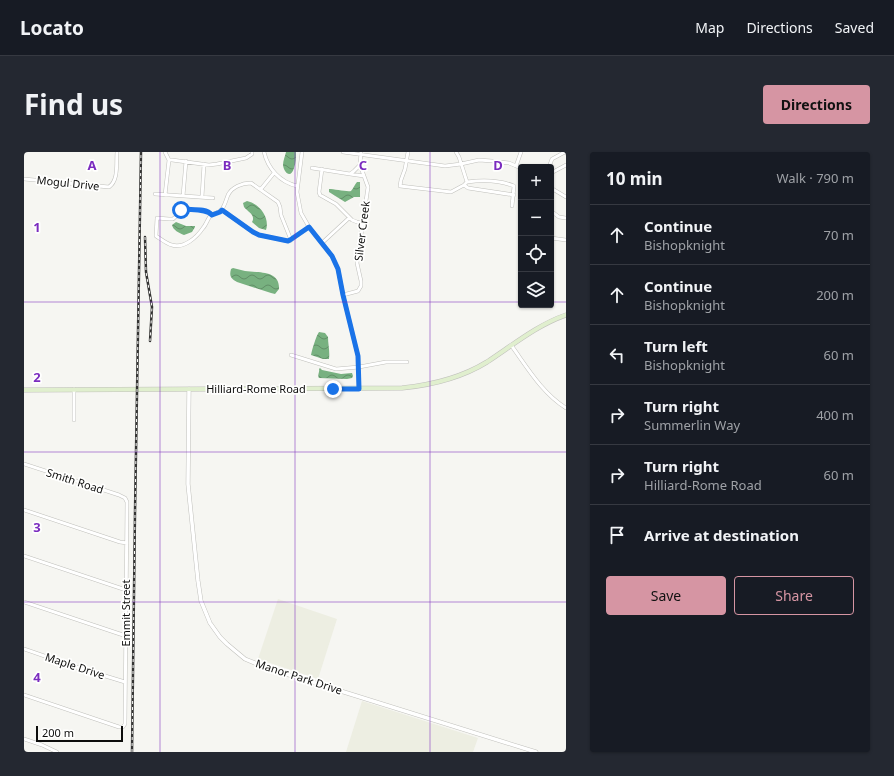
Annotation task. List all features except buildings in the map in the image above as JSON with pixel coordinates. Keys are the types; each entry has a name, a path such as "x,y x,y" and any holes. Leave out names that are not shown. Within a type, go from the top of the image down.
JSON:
{"main road":[{"name":"Hilliard-Rome Road","path":"24,390 359,389 408,388 424,386 444,381 482,365 541,326 566,315"}],"street":[{"name":"Mogul Drive","path":"24,179 107,187 111,186 115,178 116,152"},
{"path":"165,152 169,160 165,195"},
{"path":"169,160 209,165 246,158 252,154 252,152"},
{"path":"264,152 266,160 274,173 281,179 298,186"},
{"path":"302,152 297,192 301,213 309,227 332,256 338,269 358,356 359,389"},
{"path":"344,152 361,153 445,166 479,160 509,163 516,166 521,152"},
{"path":"408,152 400,186 452,192 464,185 466,182 482,180 494,181 514,186 512,206"},
{"path":"456,152 459,157 466,182"},
{"path":"550,164 552,159 565,152"},
{"name":"Silver Creek","path":"343,295 358,291 361,286 357,263 368,187 360,165 361,153"},
{"path":"183,196 186,161"},
{"path":"202,197 204,164"},
{"path":"350,174 360,165"},
{"path":"554,171 566,165"},
{"path":"312,168 364,176"},
{"path":"322,169 318,192 320,195 336,204 349,218 362,223"},
{"path":"261,189 274,173"},
{"path":"212,215 205,211 184,209 173,219 157,218 156,236 172,245 183,245 204,228 212,215 222,210 228,195 233,188 246,183 251,183 278,202 281,215 291,240"},
{"path":"464,185 468,188 514,195"},
{"path":"554,190 566,197"},
{"path":"155,194 213,198"},
{"path":"222,210 259,235 288,241 309,227"},
{"path":"554,213 559,217 566,218"},
{"path":"322,243 349,218"},
{"path":"554,238 566,240"},
{"path":"511,345 543,389 552,398 566,408"},
{"path":"291,355 336,369 359,367 386,362 407,362"},
{"path":"74,389 74,420"},
{"name":"Manor Park Drive","path":"189,389 188,484 199,591 210,623 220,637 245,658 267,668 536,752"},
{"name":"Smith Road","path":"24,464 125,498"},
{"name":"Emmit Street","path":"24,695 119,727 123,727 126,722 125,682 128,506 125,498"},
{"path":"24,510 127,543"},
{"path":"24,556 126,590"},
{"path":"24,602 126,636"},
{"name":"Maple Drive","path":"24,649 125,682"},
{"path":"24,739 57,752"}],"shaded area":[{"path":"278,599 337,619 318,679 258,659"},
{"path":"362,701 478,738 473,752 346,752"}],"water":[{"path":"286,152 296,152 295,166 293,171 289,174 286,172 283,165"},
{"path":"357,182 360,182 360,197 354,197 345,202 329,192 329,189 351,191"},
{"path":"247,201 256,205 263,212 267,221 266,230 259,228 252,222 253,217 244,207 243,203"},
{"path":"176,222 186,226 195,227 192,232 184,235 176,231 173,227 172,225"},
{"path":"233,268 272,275 276,278 279,289 275,294 237,282 230,275 231,269"},
{"path":"319,332 325,333 328,337 329,359 323,359 311,355"},
{"path":"320,368 322,370 341,374 352,373 353,376 352,378 347,379 319,378 318,375"}],"railway":[{"path":"132,752 141,152"},
{"path":"145,237 146,272 152,307 150,341"}],"route":[{"path":"181,210 205,211 212,215 222,210 259,235 288,241 309,227 332,256 338,269 358,356 359,389 333,389"}]}
